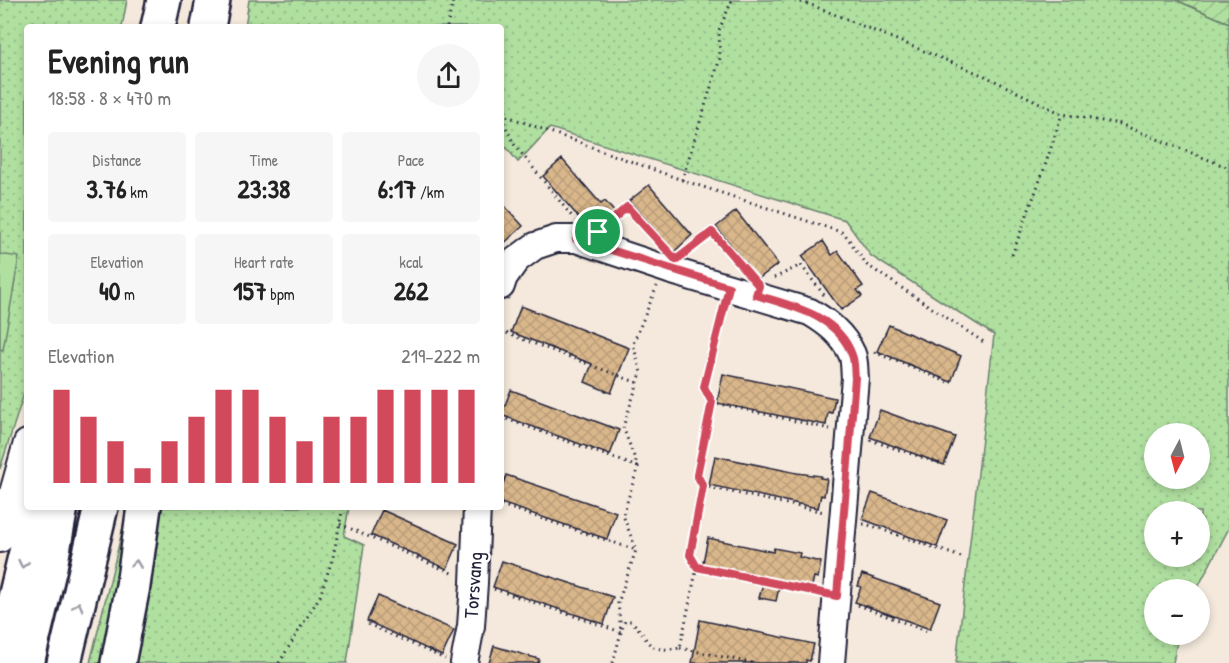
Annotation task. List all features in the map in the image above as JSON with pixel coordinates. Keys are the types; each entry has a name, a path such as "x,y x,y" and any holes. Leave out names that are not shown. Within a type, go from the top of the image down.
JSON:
{"highway":[{"path":"159,24 164,0"},
{"path":"209,24 213,0"},
{"path":"0,660 36,510"},
{"path":"27,663 50,567 60,510"},
{"path":"64,663 100,510"},
{"path":"118,663 133,586 144,510"}],"street":[{"path":"504,277 516,260 535,246 578,233 729,287 810,312 829,323 843,339 852,355 855,378 831,663"},
{"path":"0,539 24,454"},
{"name":"Torsvang","path":"464,663 471,626 477,510"}],"path":[{"path":"448,24 453,0"},
{"path":"682,180 720,58 719,30 732,0"},
{"path":"795,0 987,77 1062,114 1120,124 1229,168"},
{"path":"1012,255 1062,114"},
{"path":"504,117 682,180 844,233 867,265 985,343"},
{"path":"504,123 513,144 578,233 598,232 627,207 670,266"},
{"path":"621,632 618,603 636,550 623,515 638,467 623,427 641,373 633,344 670,266 712,232 759,286 756,295"},
{"path":"680,648 697,567 690,555 703,486 697,475 712,402 704,387 729,287"},
{"path":"504,333 638,383"},
{"path":"852,355 870,351 947,382"},
{"path":"712,402 851,440 868,440 942,464"},
{"path":"504,418 638,467"},
{"path":"703,486 844,522 866,524 961,557"},
{"path":"504,506 636,550"},
{"path":"279,663 320,596 333,557 342,510"},
{"path":"697,567 836,603 855,604 926,631"},
{"path":"613,663 626,621 631,621 638,627 652,646 662,650 680,648 752,663"},
{"path":"368,624 454,663"}],"green space":[{"path":"0,0 127,0 123,24 24,24 24,393 0,469"},
{"path":"249,0 1176,0 1229,23 1229,528 1210,564 1210,501 1144,501 1144,567 1209,567 1202,579 1144,579 1144,645 1176,645 1173,663 956,663 994,335 871,256 845,220 550,128 518,162 504,145 504,24 245,24"},
{"path":"1176,0 1229,0 1229,23"},
{"path":"0,254 19,257 3,350 0,349"},
{"path":"127,510 131,510 105,663 90,663"},
{"path":"162,510 348,510 344,536 364,545 347,663 136,663"}],"building":[{"path":"562,159 601,204 605,201 616,214 605,224 599,217 587,227 543,176"},
{"path":"649,185 692,235 674,252 629,201"},
{"path":"504,205 523,226 504,243"},
{"path":"736,211 778,264 758,279 716,227"},
{"path":"823,241 832,255 838,251 863,286 857,290 862,296 841,310 802,256"},
{"path":"521,306 629,348 611,393 585,382 592,364 511,332"},
{"path":"889,325 961,356 951,382 877,351"},
{"path":"723,374 835,398 832,413 828,412 826,425 717,403"},
{"path":"511,390 619,430 610,455 504,416 504,408"},
{"path":"880,410 955,437 944,465 870,437"},
{"path":"715,456 821,476 820,478 827,479 824,496 821,495 818,508 709,485"},
{"path":"506,475 616,512 607,539 504,504"},
{"path":"872,493 947,520 937,547 862,519"},
{"path":"382,510 458,544 447,569 371,535"},
{"path":"708,538 773,552 774,548 800,553 799,557 821,562 818,578 814,577 811,590 780,583 776,601 759,598 764,580 702,567"},
{"path":"502,561 613,597 604,624 493,587"},
{"path":"862,574 940,602 930,629 855,602 861,587 858,586"},
{"path":"378,596 454,630 442,656 367,621"},
{"path":"700,620 814,644 810,661 806,660 806,663 692,663"},
{"path":"494,646 539,659 538,663 489,663"}],"route":[{"path":"627,207 676,260 712,232 759,286 756,295 810,312 829,323 843,339 852,355 855,378 837,596 697,567 690,555 703,486 697,475 712,402 704,387 729,287 576,239 580,226 598,232 627,207"}]}
